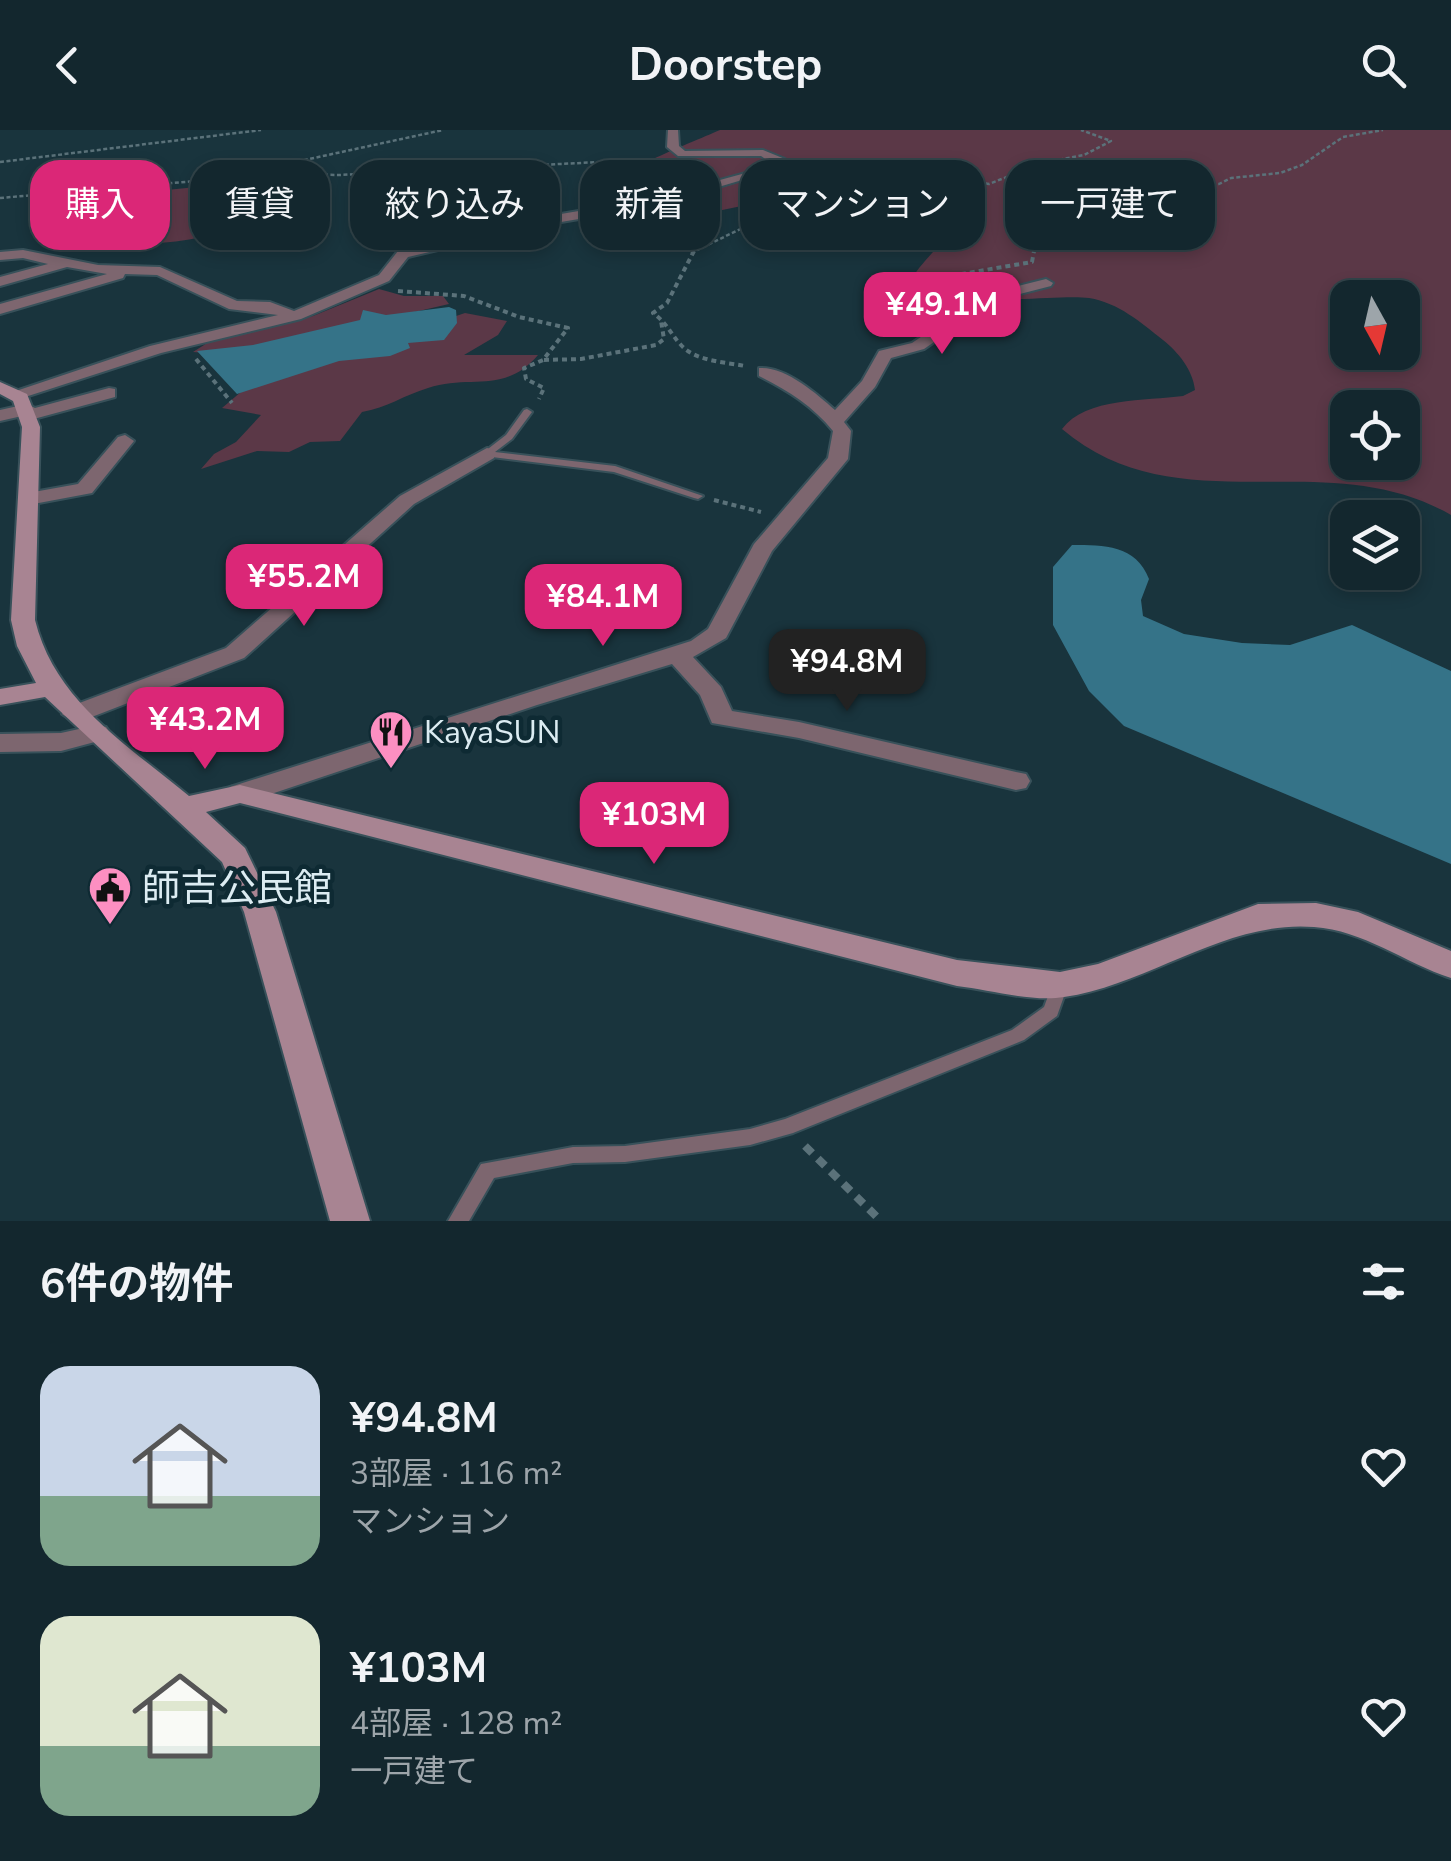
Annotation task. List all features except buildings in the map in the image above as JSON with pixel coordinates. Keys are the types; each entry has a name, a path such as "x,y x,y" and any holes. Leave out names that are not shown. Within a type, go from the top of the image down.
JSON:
{"street":[{"path":"673,130 673,147 682,154 763,154 780,161 780,167 720,184"},
{"path":"15,404 191,341 295,316 390,274 403,254 580,215"},
{"path":"0,256 23,254 67,263 160,271 234,306 270,308 295,316"},
{"path":"0,282 67,263"},
{"path":"0,309 132,270"},
{"path":"835,421 869,383 885,355 918,346 964,311 1046,282"},
{"path":"184,807 240,794 528,699 677,655 718,633 762,549 838,460 842,432 835,421 802,392 765,372"},
{"path":"15,404 108,393"},
{"path":"15,404 28,499 23,620 29,646 51,688 75,714 184,807 234,856 260,912 350,1221"},
{"path":"28,499 85,489 125,442"},
{"path":"75,714 235,654 407,500 487,454"},
{"path":"677,655 712,693 721,717 800,730 1016,782"},
{"path":"0,698 51,688"},
{"path":"0,742 61,742 98,733"},
{"path":"240,794 957,973 1060,984 1101,976 1258,916 1316,915 1358,924 1451,965"}],"lane":[{"path":"487,454 509,437 527,412"},
{"path":"487,454 615,470 698,496"},
{"path":"458,1221 488,1170 573,1155 625,1154 750,1137 786,1127 1018,1035 1051,1010 1060,984"}],"path":[{"path":"0,162 262,130"},
{"path":"305,160 443,130"},
{"path":"720,239 802,199 862,188 895,174 917,173 989,184 1042,163 1099,150 1111,142 1080,130"},
{"path":"999,296 961,278 962,274 1032,262 1036,242 1077,213 1142,207 1152,188 1220,184 1231,178 1280,173 1302,165 1343,137 1383,130"},
{"path":"330,172 580,163"},
{"path":"0,198 190,181"},
{"path":"699,250 688,256 666,303 653,314 671,326 680,344 696,356 765,372"},
{"path":"368,286 464,296 519,317 568,328 543,360"},
{"path":"527,412 544,388 526,379 524,368 543,360 582,359 656,344 664,339 661,321"},
{"path":"191,341 193,356 232,403"},
{"path":"698,496 788,519"},
{"path":"786,1127 881,1221"}],"shaded area":[{"path":"720,130 1451,130 1451,515 1403,494 1354,485 1203,480 1154,474 1107,458 1062,429 1086,411 1101,406 1183,396 1195,390 1191,375 1169,345 1120,309 1100,301 1072,297 964,299 922,290 912,280 934,250 985,250 985,160 740,160 740,207 720,211 720,160 653,160"},
{"path":"190,188 190,240 170,242 170,190"},
{"path":"379,289 404,296 443,296 449,304 294,340 193,352 215,338 313,316"},
{"path":"465,313 507,321 498,335 464,355 538,355 512,375 443,384 362,412 340,441 310,442 289,452 257,451 201,469 214,454 236,442 261,415 222,408 248,386"}],"water":[{"path":"449,307 456,310 457,323 444,340 408,343 410,348 390,356 339,361 237,394 197,351 253,345 360,320 363,310 386,315"},
{"path":"1072,545 1118,549 1136,559 1149,579 1141,600 1143,616 1184,634 1290,645 1352,625 1451,671 1451,864 1124,726 1089,691 1053,625 1053,567"}],"place":[{"name":"KayaSUN","path":"391,770"},
{"name":"師吉公民館","path":"110,926"}]}
